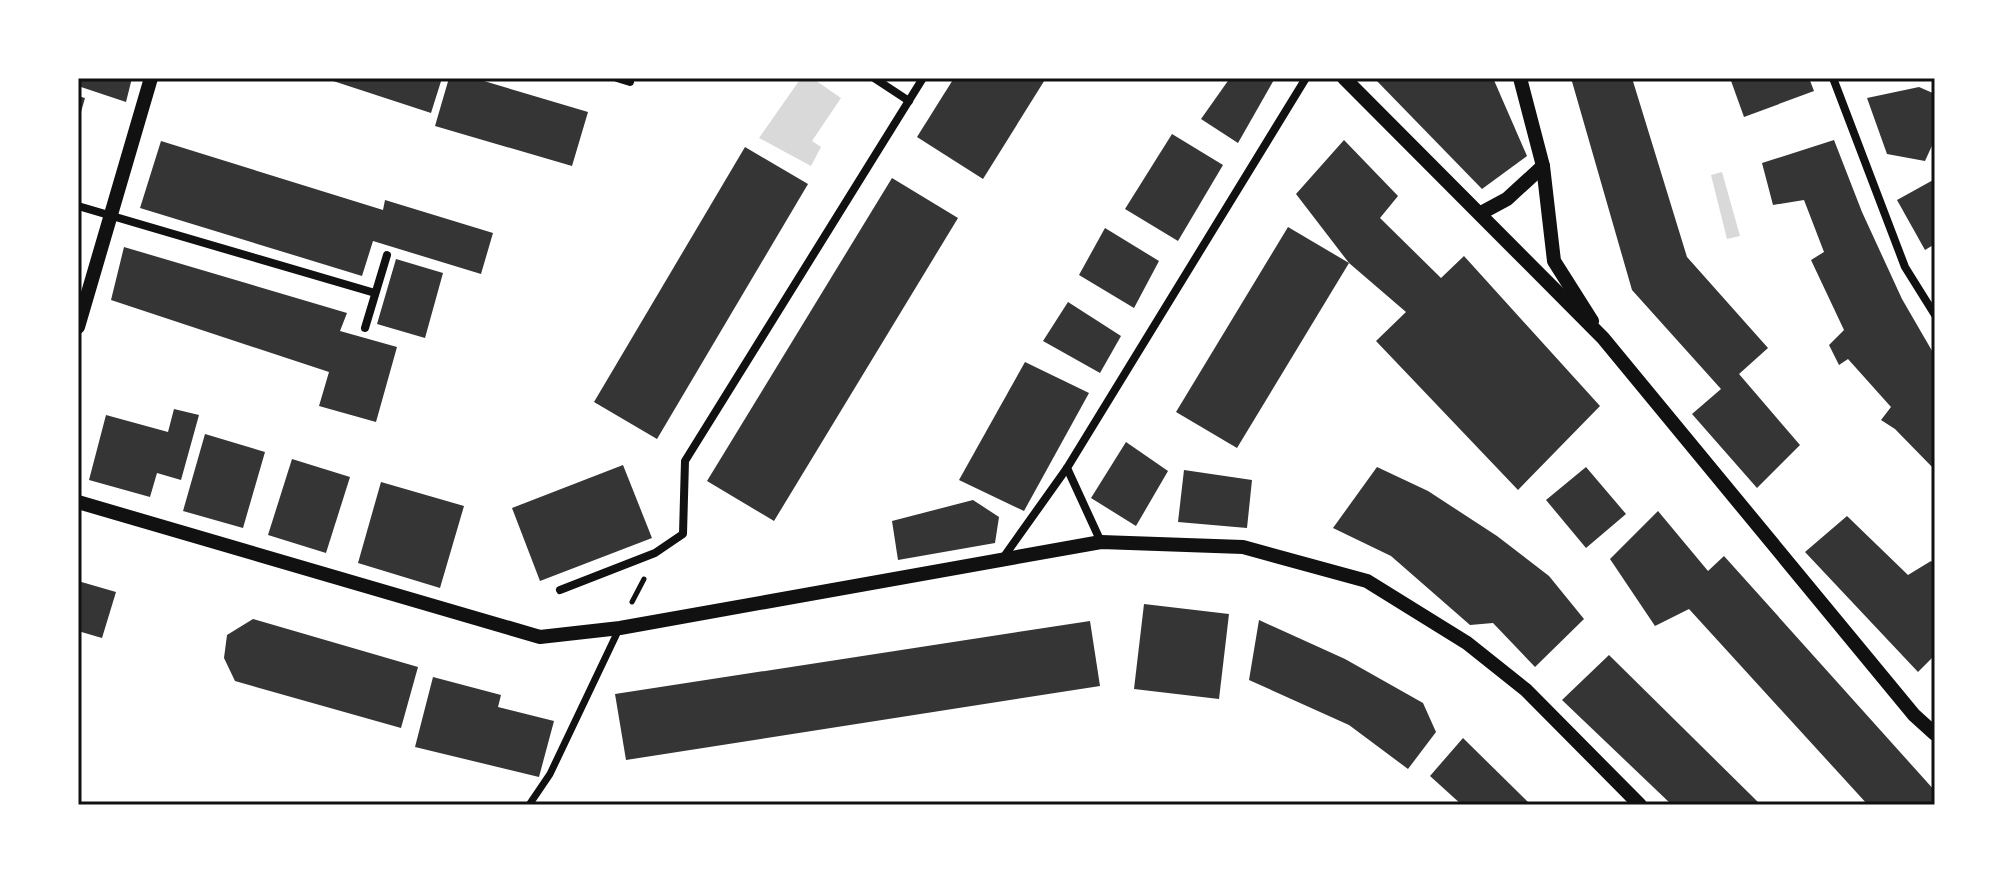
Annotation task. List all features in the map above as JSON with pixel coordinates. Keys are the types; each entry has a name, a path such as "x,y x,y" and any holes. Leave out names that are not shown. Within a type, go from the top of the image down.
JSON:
{"street":[{"path":"78,327 151,78"},
{"path":"617,78 630,82"},
{"path":"874,78 909,101"},
{"path":"560,590 655,553 683,534 685,461 923,78"},
{"path":"1003,558 1067,468 1306,78"},
{"path":"1344,78 1603,338 1904,703 1935,734"},
{"path":"1520,78 1543,166 1554,261 1603,338"},
{"path":"1833,78 1905,267 1935,315"},
{"path":"1481,213 1507,199 1543,166"},
{"path":"78,206 375,293"},
{"path":"365,328 387,255"},
{"path":"1067,468 1101,542"},
{"path":"78,502 540,637 620,628 1101,542 1243,547 1367,581 1467,643 1526,690 1640,805"},
{"path":"529,805 550,774 620,628"}],"path":[{"path":"620,628 655,553"}],"shaded area":[{"path":"801,78 812,78 841,98 812,141 821,147 811,166 759,138"},
{"path":"1722,172 1740,236 1727,239 1711,175"}],"building":[{"path":"78,78 132,78 126,102 78,86"},
{"path":"324,78 442,78 431,113"},
{"path":"449,78 474,78 588,112 572,166 435,126"},
{"path":"954,78 1046,78 983,179 917,137"},
{"path":"1230,78 1275,78 1238,143 1201,119"},
{"path":"1374,78 1493,78 1527,156 1482,189"},
{"path":"1571,78 1632,78 1687,257 1768,348 1739,374 1800,445 1757,488 1692,414 1721,389 1632,290"},
{"path":"1730,78 1809,78 1814,91 1744,117"},
{"path":"1919,87 1935,94 1935,139 1925,161 1887,154 1867,98"},
{"path":"78,96 85,98 79,119 78,119"},
{"path":"1172,134 1223,165 1178,241 1125,209"},
{"path":"1344,140 1398,196 1380,218 1441,278 1464,256 1600,406 1518,490 1376,341 1406,312 1349,263 1296,194"},
{"path":"1834,140 1862,212 1902,299 1935,356 1935,470 1895,429 1881,420 1891,407 1848,359 1839,365 1829,345 1844,330 1811,260 1824,252 1804,200 1773,205 1762,163"},
{"path":"161,141 383,210 385,200 493,233 481,274 373,241 362,276 140,208"},
{"path":"745,147 808,184 657,439 594,402"},
{"path":"892,178 958,218 774,521 707,481"},
{"path":"1935,179 1935,244 1925,250 1897,200"},
{"path":"1288,227 1349,263 1237,448 1176,412"},
{"path":"1105,228 1159,261 1134,308 1079,275"},
{"path":"124,247 347,313 340,331 397,347 376,422 319,406 329,372 111,300"},
{"path":"396,259 443,273 425,338 377,324"},
{"path":"1068,302 1121,336 1100,373 1043,341"},
{"path":"1025,362 1089,393 1024,511 959,480"},
{"path":"174,409 199,415 181,480 157,473 150,497 89,480 106,415 168,432"},
{"path":"205,434 265,452 243,528 183,511"},
{"path":"1126,442 1168,471 1136,526 1091,498"},
{"path":"292,459 350,477 326,553 268,535"},
{"path":"623,465 652,538 540,581 512,508"},
{"path":"1377,467 1428,491 1497,536 1549,576 1584,619 1535,667 1493,623 1470,625 1391,556 1333,528"},
{"path":"1586,467 1626,514 1586,548 1546,500"},
{"path":"1184,470 1252,480 1247,528 1178,522"},
{"path":"381,482 464,506 440,588 358,563"},
{"path":"973,500 999,517 995,543 898,560 892,521"},
{"path":"1658,511 1708,571 1724,556 1935,791 1935,805 1868,805 1689,609 1655,626 1610,559"},
{"path":"1847,516 1908,575 1931,561 1935,565 1935,655 1918,672 1805,552"},
{"path":"78,581 116,592 102,638 78,631"},
{"path":"1144,604 1229,614 1219,699 1134,689"},
{"path":"253,619 418,667 401,728 235,681 224,658 227,635"},
{"path":"1259,620 1345,659 1423,703 1436,732 1408,769 1349,725 1249,680"},
{"path":"1090,621 1100,686 626,760 615,694"},
{"path":"1609,655 1761,805 1672,805 1562,700"},
{"path":"433,677 501,695 498,707 554,721 539,777 415,747"},
{"path":"1463,738 1531,805 1462,805 1430,776"}]}
